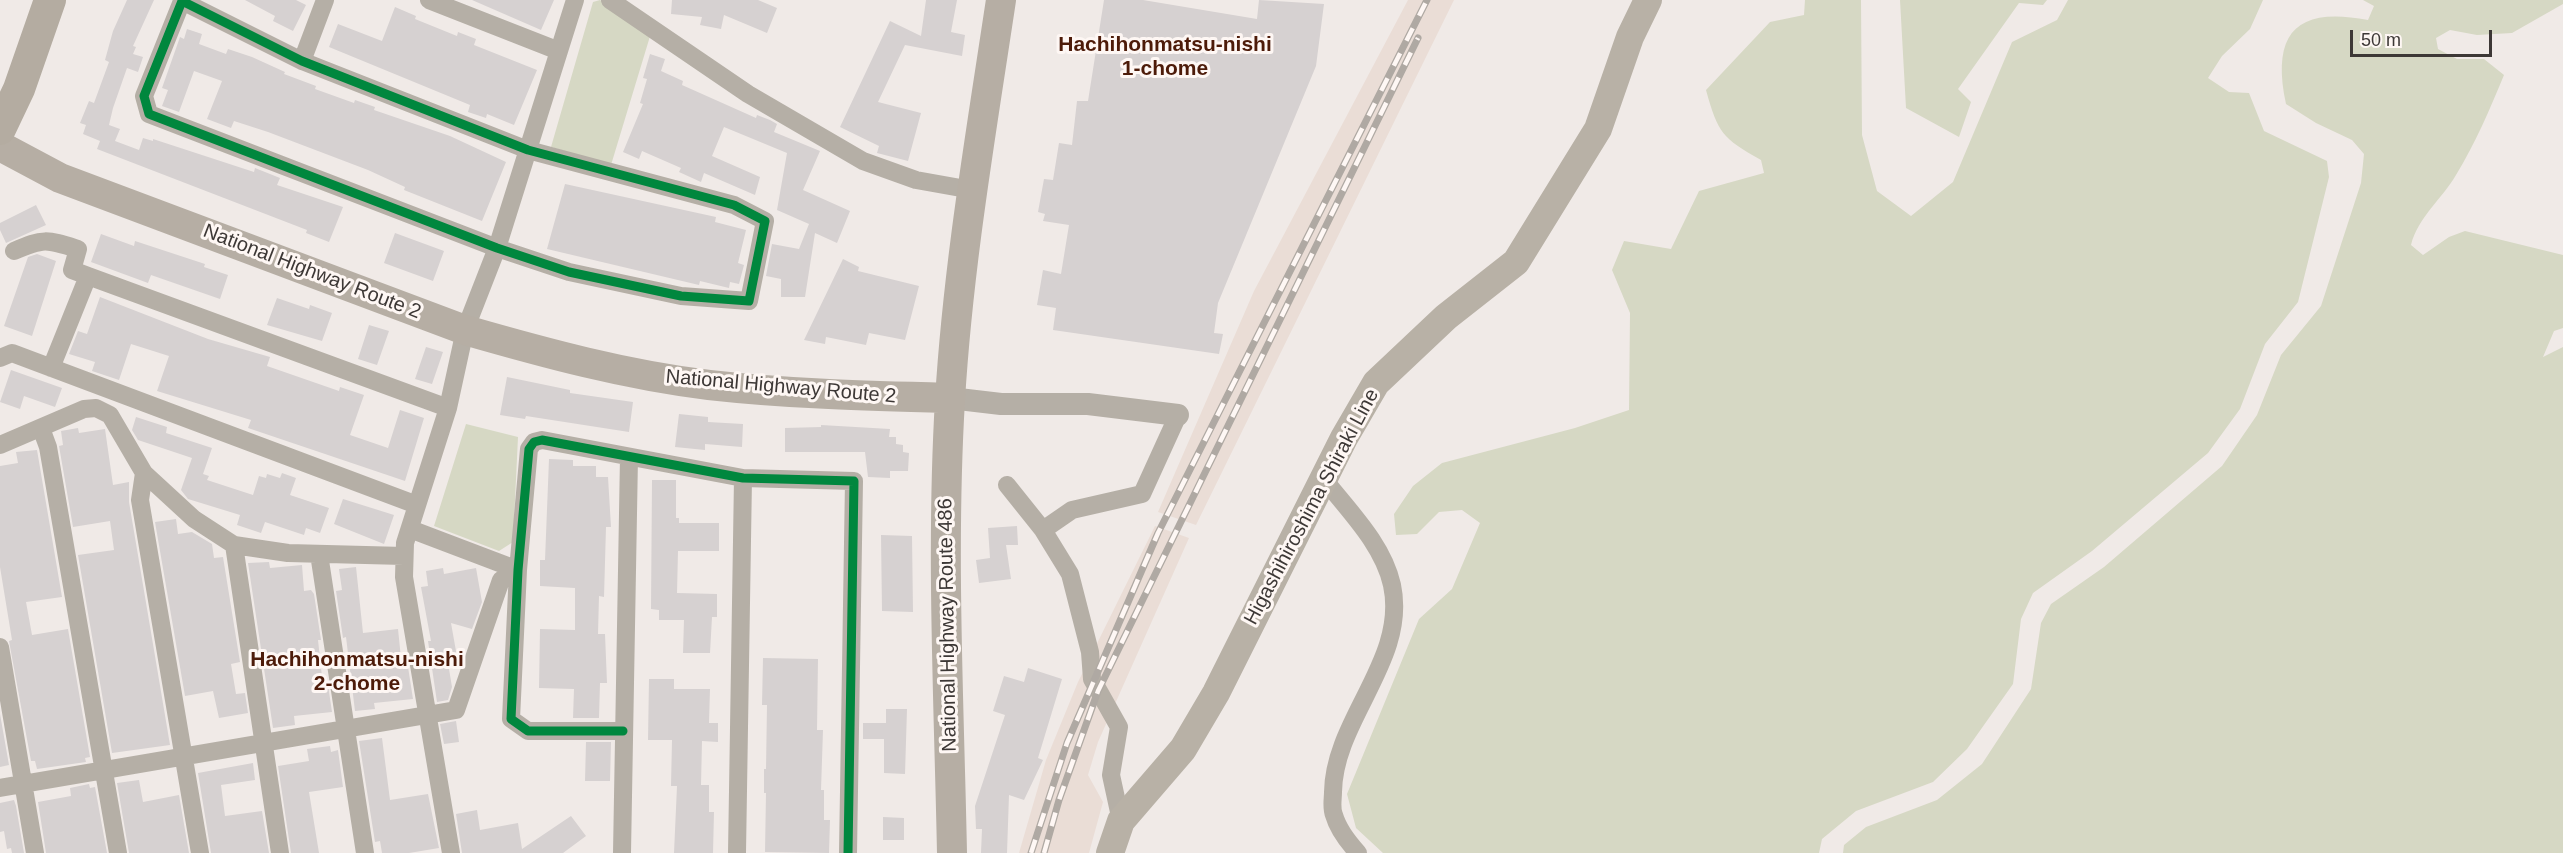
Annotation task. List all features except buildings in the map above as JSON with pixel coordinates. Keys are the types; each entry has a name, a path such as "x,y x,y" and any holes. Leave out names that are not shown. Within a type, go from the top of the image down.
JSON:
{"highway":[{"path":"0,129 19,89 50,0"},
{"path":"950,398 972,190 1001,0"},
{"name":"National Highway Route 2","path":"0,146 60,178 465,330 529,349 626,372 709,385 826,395 950,398"},
{"name":"National Highway Route 486","path":"950,398 945,532 952,853"}],"main road":[{"name":"Higashihiroshima Shiraki Line","path":"1110,853 1121,821 1189,740 1216,693 1323,478 1376,383 1446,317 1516,262 1598,129 1630,37 1648,0"}],"street":[{"path":"302,61 325,0"},
{"path":"429,0 559,51"},
{"path":"451,853 404,576 404,556 410,529 448,408 465,330 497,248 575,0"},
{"path":"610,0 748,94 863,161 916,180 972,190"},
{"path":"182,1 302,61 528,150 734,205 765,221 749,301 681,296 569,272 497,248 149,114 144,96 182,1"},
{"path":"14,251 36,241 48,240 78,249 72,270 448,408"},
{"path":"51,368 88,276"},
{"path":"0,358 12,352 417,506"},
{"path":"950,398 1001,404 1088,404 1178,415 1142,494 1072,510 1043,530"},
{"path":"0,445 84,409 96,408 110,415 144,474 194,519 234,545 288,553 404,556"},
{"path":"40,428 48,447 118,853"},
{"path":"623,731 528,731 511,719 518,570 529,449 534,441 542,440 743,478 854,481 848,853"},
{"path":"622,853 629,457"},
{"path":"144,474 141,500 200,853"},
{"path":"737,853 743,478"},
{"path":"1323,478 1377,548 1392,585 1394,619 1383,660 1343,747 1333,780 1333,813 1348,842 1358,853"},
{"path":"1007,485 1043,530 1070,574 1090,652 1092,679 1119,727 1111,775 1121,821"},
{"path":"410,529 518,570"},
{"path":"234,545 280,853"},
{"path":"319,554 365,853"},
{"path":"0,788 428,717 456,710 501,580 518,570"},
{"path":"0,647 36,853"}],"shaded area":[{"path":"1408,0 1454,0 1196,525 1158,512 1254,291"},
{"path":"1155,526 1189,538 1098,742 1088,775 1103,802 1089,853 1019,853 1046,760 1078,682"}],"green space":[{"path":"600,0 651,33 611,165 551,147 593,2"},
{"path":"1805,0 1861,0 1862,135 1877,191 1911,216 1953,182 2012,42 2057,20 2068,0 2263,0 2250,29 2222,56 2208,78 2229,92 2249,93 2264,131 2327,161 2329,177 2298,302 2265,344 2240,409 2208,453 2092,551 2033,593 2021,619 2013,684 1967,749 1933,782 1856,811 1822,839 1819,853 1383,853 1356,828 1347,794 1419,619 1452,589 1480,523 1462,510 1439,512 1417,534 1396,535 1394,514 1413,486 1442,463 1575,428 1629,410 1630,313 1612,270 1624,241 1671,249 1699,191 1764,173 1761,160 1738,146 1723,133 1714,116 1706,90 1770,22 1804,15"},
{"path":"1900,0 2047,0 2043,5 2019,3 1958,89 1971,102 1959,137 1906,108"},
{"path":"2363,0 2563,0 2563,4 2512,33 2477,35 2450,30 2436,38 2438,49 2457,59 2484,59 2504,75 2463,163 2419,226 2411,245 2423,255 2449,237 2465,231 2563,255 2563,328 2554,331 2543,357 2563,347 2563,853 1843,853 1844,845 1866,827 1937,800 1982,764 2031,689 2041,623 2051,604 2104,567 2222,466 2257,415 2281,355 2321,306 2361,183 2364,154 2352,140 2316,123 2286,104 2282,59 2286,43 2294,30 2306,22 2323,17 2368,20 2374,6"},
{"path":"466,424 518,437 513,542 499,551 434,526"}],"railway":[{"path":"1031,853 1067,743 1158,533 1427,0"},
{"path":"1044,853 1059,800 1098,691 1418,38"}],"cycle path":[{"path":"182,1 302,61 528,150 734,205 765,221 749,301 681,296 569,272 497,248 149,114 144,96 182,1"},
{"path":"623,731 528,731 511,719 518,570 529,449 534,442 542,440 743,478 854,481 848,853"}],"district":[{"name":"Hachihonmatsu-nishi 1-chome","path":"1165,57"},
{"name":"Hachihonmatsu-nishi 2-chome","path":"357,672"}]}
